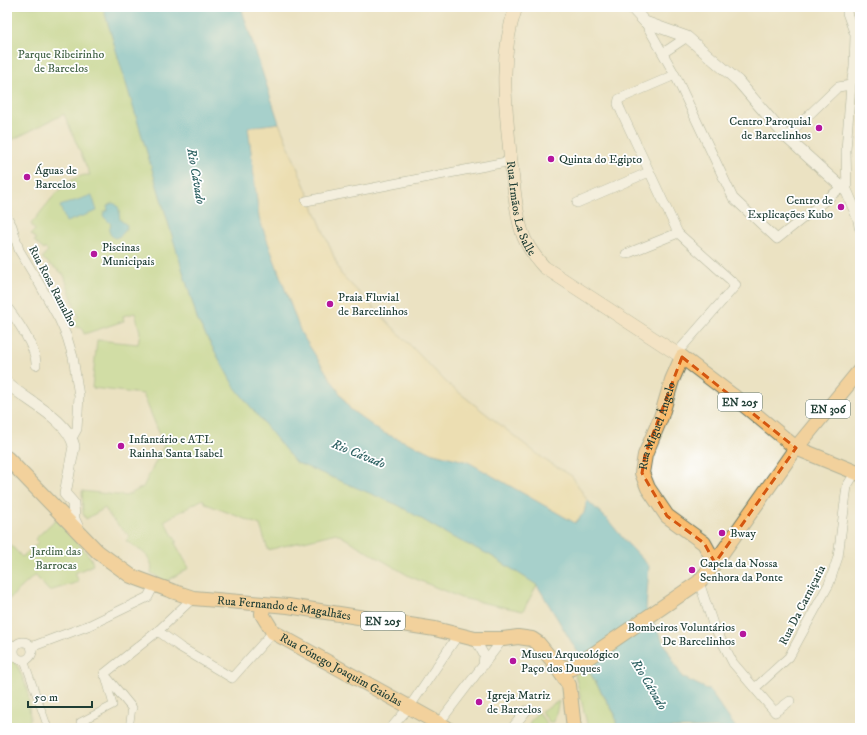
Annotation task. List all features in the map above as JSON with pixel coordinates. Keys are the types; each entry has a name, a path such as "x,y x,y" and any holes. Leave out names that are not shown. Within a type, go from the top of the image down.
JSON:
{"main road":[{"name":"Rua Irmãos La Salle","path":"516,7 511,20 505,54 505,105 517,214 522,233 531,252 544,267 679,356"},
{"name":"EN 205","path":"679,356 732,395 796,448 857,473"},
{"name":"Rua Miguel Ângelo","path":"679,356 661,417 645,455 642,473 648,488 667,516 704,543 715,564"},
{"name":"EN 306","path":"796,448 860,370"},
{"path":"575,667 699,582 715,564 796,448"},
{"name":"EN 205","path":"7,458 98,552 131,576 154,585"},
{"name":"Rua Fernando de Magalhães","path":"154,585 193,598 295,607 475,638 503,639 518,637 532,639 538,643 552,660 569,684 574,728"},
{"path":"263,604 262,614 273,632"},
{"name":"Rua Cónego Joaquim Gaiolas","path":"273,632 410,706 443,726"},
{"name":"EN 205","path":"552,660 566,669 575,667"},
{"name":"EN 205","path":"569,684 570,674 575,667"}],"street":[{"path":"631,7 645,22 675,75 733,198 777,239 845,189"},
{"path":"845,189 846,150 851,85 857,33 847,13 848,7"},
{"path":"645,22 687,37 738,81 786,137 845,189 859,220 860,227"},
{"path":"663,53 687,37"},
{"path":"675,75 619,99 618,104 678,233 736,285 679,356"},
{"path":"786,137 838,87 851,85"},
{"path":"306,201 511,161"},
{"path":"576,203 649,172"},
{"name":"Rua Rosa Ramalho","path":"7,217 11,223 11,236 59,319 67,337 73,357 79,396 77,429 72,438"},
{"path":"626,254 678,233"},
{"path":"7,307 21,326 35,356 36,364"},
{"path":"7,383 52,417 72,438 74,446 64,494 56,502 58,511 69,514 73,503"},
{"name":"Rua Da Carniçaria","path":"755,688 789,657 829,584 838,556 847,486 857,473"},
{"path":"44,496 64,494"},
{"path":"64,494 73,503 74,519 81,534"},
{"path":"699,582 713,624 733,663 775,712 790,701"},
{"path":"31,647 90,625 148,597 154,585"},
{"path":"104,674 158,630 193,598"},
{"path":"158,630 180,647 232,678 273,632"},
{"path":"391,728 410,706 458,635"},
{"path":"475,638 484,655 483,666"},
{"path":"443,726 503,639"},
{"path":"7,641 16,646"},
{"path":"21,642 24,642 31,647 32,654 24,660 21,660 16,656 14,652 16,646 21,642"},
{"path":"24,660 48,728"},
{"path":"104,674 132,708 130,728"},
{"path":"81,728 80,722 113,705 104,674"},
{"path":"512,728 527,710"}],"highlighted area":[{"path":"682,357 796,448 715,563 704,543 667,516 642,473 645,455"}],"green space":[{"name":"Parque Ribeirinho de Barcelos","path":"7,7 103,7 198,321 234,386 295,461 398,505 452,537 490,555 537,585 523,611 461,598 409,576 336,533 268,550 260,525 206,504 203,499 164,521 177,542 175,543 189,568 165,582 151,573 152,567 148,558 140,550 126,541 130,536 113,520 105,508 86,519 83,514 82,491 126,496 143,487 164,445 143,394 92,388 97,340 138,344 140,332 135,313 123,316 124,321 84,334 82,328 74,325 74,321 78,317 64,275 42,258 48,251 45,248 44,250 34,241 36,239 31,234 35,230 31,224 60,190 74,179 90,175 64,114 12,140 7,128"},
{"name":"Jardim das Barrocas","path":"56,519 91,558 93,565 75,573 79,582 49,591 35,575 7,601 7,541 22,557 38,543 35,539"},
{"path":"7,653 18,667 28,690 30,720 24,726 7,726"},
{"path":"585,665 615,715 617,728 588,728 575,674"},
{"path":"559,701 554,722 549,722 541,711"},
{"path":"538,712 547,724 545,728 528,728 530,722"}],"sand":[{"name":"Praia Fluvial de Barcelinhos","path":"279,123 341,274 447,383 545,460 572,476 587,500 584,513 575,523 468,462 430,452 381,432 350,409 301,333 259,218 248,127"}],"water":[{"name":"Rio Cávado","path":"103,7 241,7 279,123 248,127 259,218 301,333 350,409 381,432 430,452 468,462 575,523 584,513 587,500 608,520 626,542 649,566 646,609 682,677 709,690 736,728 617,728 615,714 537,585 490,555 452,537 398,505 295,462 234,386 198,321"},
{"path":"92,195 97,211 66,222 60,206"},
{"path":"112,203 118,207 120,220 127,225 123,233 115,238 110,232 111,224 103,216 104,212 108,210 107,206"}],"place":[{"name":"Centro Paroquial de Barcelinhos","path":"819,128"},
{"name":"Quinta do Egipto","path":"551,159"},
{"name":"Águas de Barcelos","path":"27,177"},
{"name":"Centro de Explicações Kubo","path":"841,207"},
{"name":"Piscinas Municipais","path":"94,254"},
{"name":"Praia Fluvial de Barcelinhos","path":"330,304"},
{"name":"Infantário e ATL Rainha Santa Isabel","path":"121,446"},
{"name":"Bway","path":"722,533"},
{"name":"Capela da Nossa Senhora da Ponte","path":"692,570"},
{"name":"Bombeiros Voluntários De Barcelinhos","path":"743,634"},
{"name":"Museu Arqueológico Paço dos Duques","path":"513,661"},
{"name":"Igreja Matriz de Barcelos","path":"479,702"}]}
